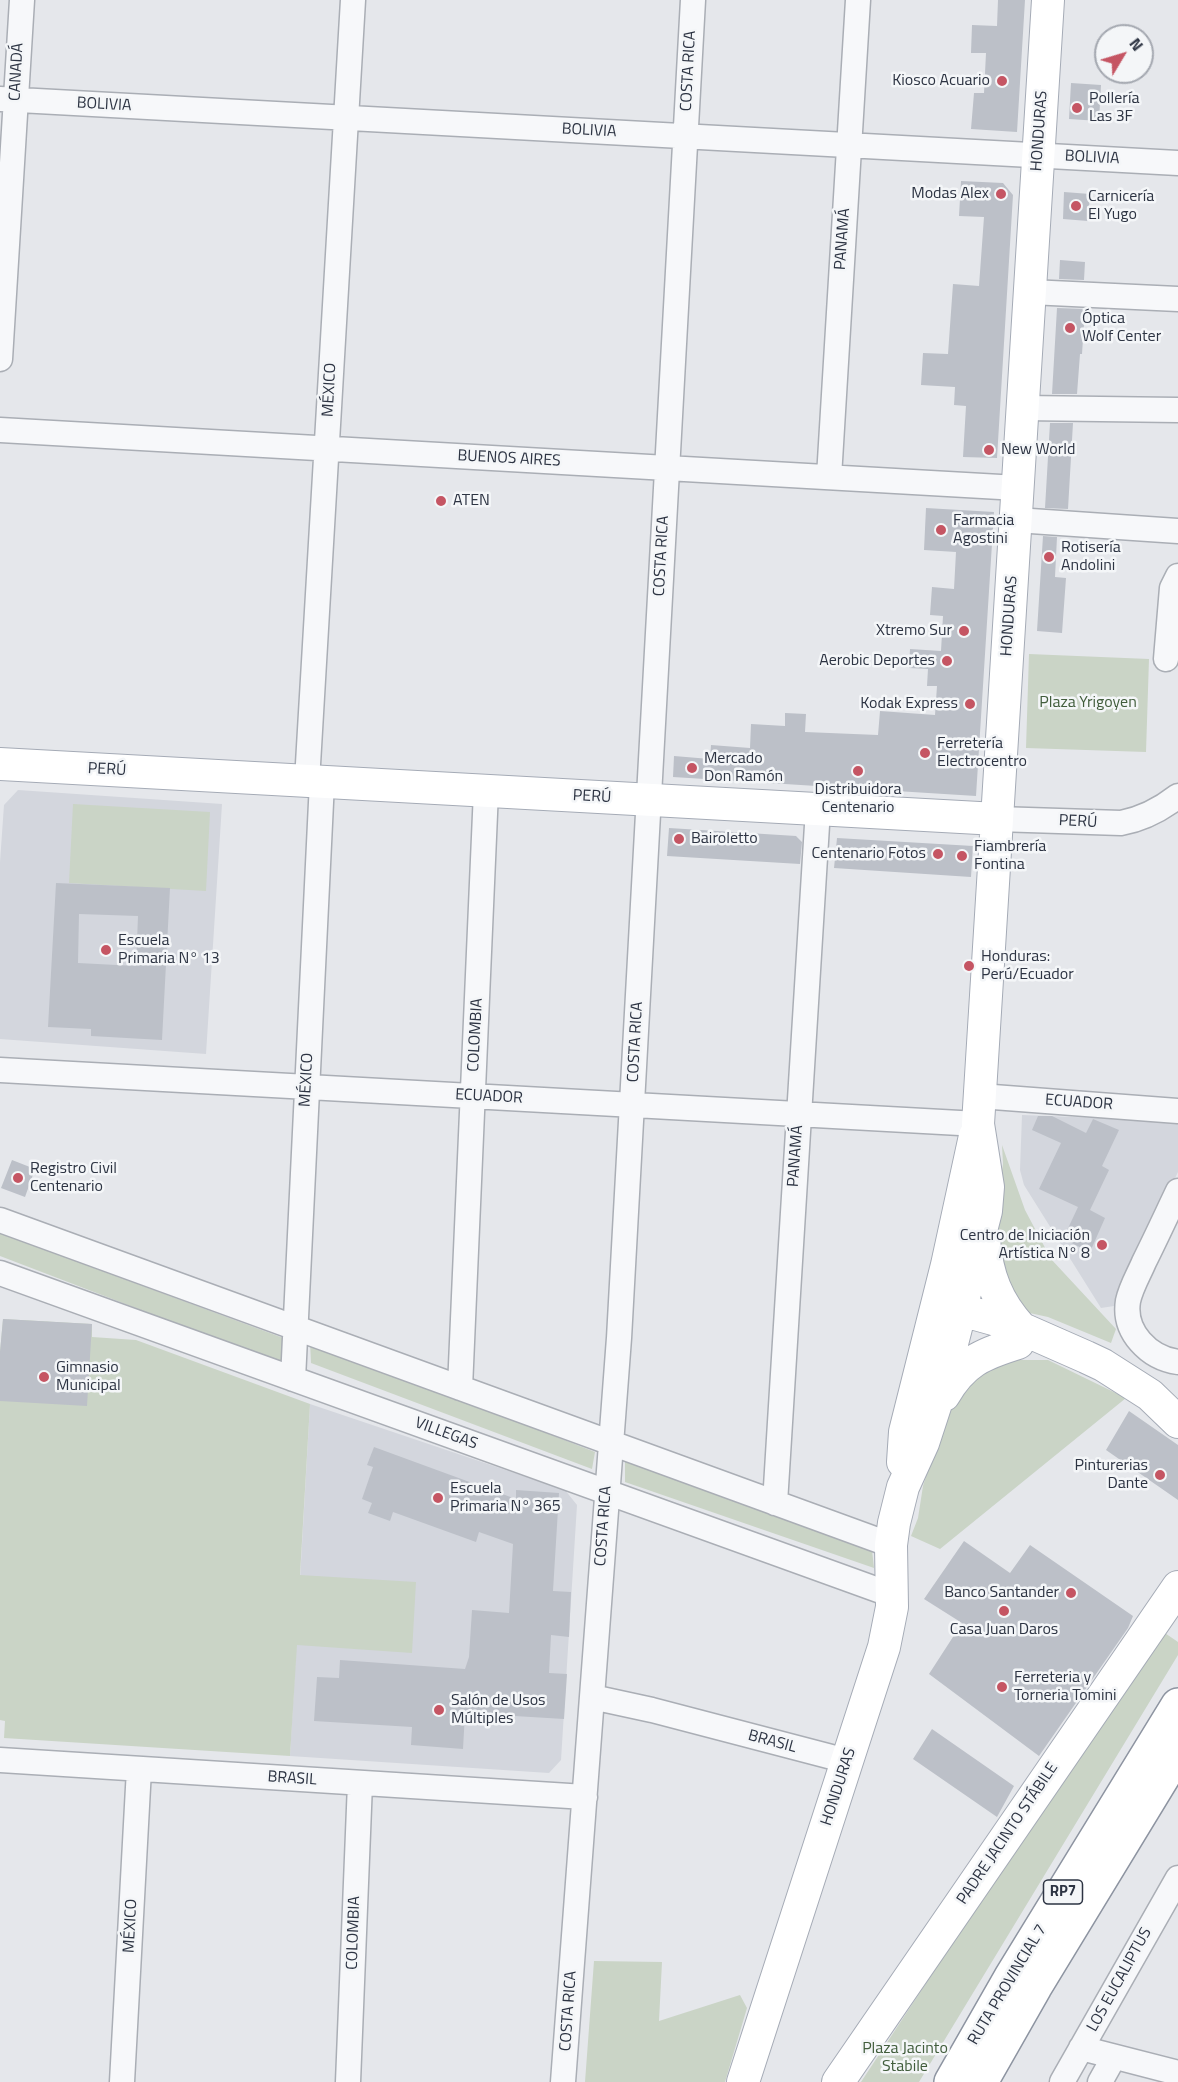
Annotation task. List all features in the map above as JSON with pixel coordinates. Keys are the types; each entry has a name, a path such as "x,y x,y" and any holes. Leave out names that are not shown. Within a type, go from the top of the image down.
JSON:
{"highway":[{"name":"RUTA PROVINCIAL 7","path":"951,2082 1011,1977 1178,1705"},
{"name":"RUTA PROVINCIAL 7","path":"981,2082 1035,1987 1178,1752"}],"main road":[{"name":"HONDURAS","path":"903,1487 923,1443 934,1411 951,1316 969,1155 979,1110 1048,0"},
{"name":"PERÚ","path":"0,764 997,819"},
{"name":"HONDURAS","path":"743,2082 884,1647 891,1619 891,1545 903,1487 905,1432 951,1316 983,1224 988,1187 979,1110"},
{"path":"983,1224 986,1254 993,1284 1019,1335"},
{"path":"951,1316 1004,1340 1019,1335 1051,1343 1103,1365 1172,1410"},
{"path":"934,1411 954,1379 970,1363 1019,1335"},
{"name":"PADRE JACINTO STÁBILE","path":"838,2082 1178,1587"}],"street":[{"name":"CANADÁ","path":"0,359 8,99 21,0"},
{"name":"MÉXICO","path":"293,1379 307,1087 314,781 327,449 353,0"},
{"name":"COSTA RICA","path":"563,2082 606,1492 612,1443 693,0"},
{"name":"PANAMÁ","path":"829,477 858,0"},
{"name":"BOLIVIA","path":"8,99 1178,162"},
{"path":"1030,292 1178,299"},
{"path":"1023,408 1178,410"},
{"name":"BUENOS AIRES","path":"0,430 1018,488"},
{"path":"1016,520 1178,531"},
{"path":"1166,659 1172,588 1178,577"},
{"name":"COLOMBIA","path":"460,1388 486,790"},
{"name":"PERÚ","path":"997,819 1121,823 1139,820 1154,813 1178,796"},
{"name":"PANAMÁ","path":"775,1503 818,809"},
{"name":"ECUADOR","path":"0,1070 799,1114 979,1110 1178,1111"},
{"path":"1178,1191 1132,1288 1127,1311 1130,1324 1141,1343 1160,1357 1178,1362"},
{"path":"0,1220 891,1545"},
{"name":"VILLEGAS","path":"0,1274 892,1595"},
{"name":"BRASIL","path":"592,1697 652,1710 847,1761"},
{"name":"BRASIL","path":"0,1761 585,1797"},
{"name":"MÉXICO","path":"122,2082 139,1769"},
{"name":"COLOMBIA","path":"348,2082 360,1783"},
{"name":"LOS EUCALIPTUS","path":"1062,2082 1178,1878"},
{"path":"1082,2048 1178,2073"},
{"path":"1100,2082 1114,2057"}],"shaded area":[{"name":"Escuela Primaria N° 13","path":"18,790 222,804 206,1054 0,1039 0,862 4,805"},
{"name":"Centro de Iniciación Artística N° 8","path":"1022,1115 1178,1121 1178,1172 1114,1306 1101,1308 1024,1185 1020,1170"},
{"path":"310,1404 565,1490 577,1505 561,1760 549,1773 290,1756"}],"green space":[{"name":"Plaza Yrigoyen","path":"1029,654 1149,659 1146,752 1026,748"},
{"path":"73,804 210,812 206,891 69,883"},
{"path":"1002,1145 1025,1210 1051,1259 1116,1329 1111,1343 1048,1317 1025,1312 1006,1288 996,1245 996,1208 1003,1164"},
{"path":"0,1233 286,1339 282,1364 0,1256"},
{"path":"3,1319 92,1324 92,1337 136,1340 310,1404 300,1575 416,1582 412,1653 297,1645 290,1756 4,1738 5,1721 0,1720 0,1352"},
{"path":"310,1341 595,1452 592,1469 311,1363"},
{"path":"1012,1360 1048,1360 1126,1398 940,1549 911,1536 918,1518 923,1486 944,1420 965,1384 985,1366"},
{"path":"625,1460 872,1550 874,1568 625,1482"},
{"name":"Plaza Jacinto Stabile","path":"1159,1629 1178,1642 1178,1655 919,2082 861,2082"},
{"path":"594,1961 662,1962 659,2021 740,1995 747,2008 725,2082 585,2082"}],"building":[{"path":"998,0 1025,0 1017,132 971,129 974,93 984,93 986,53 971,53 972,25 997,26"},
{"path":"1071,83 1101,85 1099,121 1069,119"},
{"path":"961,181 1003,183 1013,195 997,458 963,457 966,406 954,405 955,387 921,385 923,353 948,354 953,284 979,286 984,217 959,216"},
{"name":"Carnicería El Yugo","path":"1064,192 1090,194 1088,221 1063,219"},
{"path":"1060,260 1085,262 1084,280 1059,279"},
{"path":"1057,308 1085,309 1077,394 1052,394"},
{"path":"1050,423 1073,423 1068,509 1045,508"},
{"path":"926,508 994,512 976,796 673,777 674,756 710,759 711,745 750,748 751,724 785,726 785,713 806,714 805,732 878,735 880,711 935,715 937,686 927,686 928,669 909,668 910,649 941,651 943,616 930,615 932,587 954,589 956,552 924,550"},
{"path":"1043,536 1057,537 1055,577 1066,578 1062,633 1037,631"},
{"path":"669,828 796,836 802,842 800,864 667,856"},
{"path":"837,838 973,846 971,877 834,868"},
{"path":"56,883 170,888 162,1040 91,1036 91,1029 48,1027","holes":["79,914 138,916 136,966 78,963"]},
{"path":"1038,1116 1052,1116 1086,1133 1093,1119 1119,1130 1102,1166 1109,1170 1090,1210 1105,1218 1090,1252 1063,1239 1078,1207 1039,1189 1061,1143 1032,1130"},
{"name":"Registro Civil Centenario","path":"12,1160 35,1169 25,1197 1,1188"},
{"name":"Gimnasio Municipal","path":"3,1319 92,1324 87,1406 0,1401"},
{"name":"Pinturerias Dante","path":"1129,1411 1178,1445 1178,1500 1106,1450"},
{"path":"374,1447 516,1499 516,1490 559,1493 553,1591 571,1592 569,1637 551,1635 549,1673 567,1674 564,1719 465,1713 463,1749 411,1745 412,1727 314,1721 317,1677 339,1678 340,1660 465,1669 469,1657 472,1610 509,1613 513,1544 479,1532 476,1542 393,1512 390,1521 368,1513 372,1503 362,1499 373,1467 367,1465"},
{"path":"964,1541 1010,1573 1030,1545 1133,1616 1128,1628 1039,1756 929,1674 962,1623 924,1599"},
{"path":"932,1729 1014,1786 997,1817 913,1759"}],"place":[{"name":"Kiosco Acuario","path":"1002,81"},
{"name":"Pollería Las 3F","path":"1077,108"},
{"name":"Modas Alex","path":"1001,194"},
{"name":"Carnicería El Yugo","path":"1076,206"},
{"name":"Óptica Wolf Center","path":"1070,328"},
{"name":"New World","path":"989,450"},
{"name":"ATEN","path":"441,501"},
{"name":"Farmacia Agostini","path":"941,530"},
{"name":"Rotisería Andolini","path":"1049,557"},
{"name":"Xtremo Sur","path":"964,631"},
{"name":"Aerobic Deportes","path":"947,661"},
{"name":"Kodak Express","path":"970,704"},
{"name":"Ferretería Electrocentro","path":"925,753"},
{"name":"Mercado Don Ramón","path":"692,768"},
{"name":"Distribuidora Centenario","path":"858,771"},
{"name":"Bairoletto","path":"679,839"},
{"name":"Centenario Fotos","path":"938,854"},
{"name":"Fiambrería Fontina","path":"962,856"},
{"name":"Escuela Primaria N° 13","path":"106,950"},
{"name":"Honduras: Perú/Ecuador","path":"969,966"},
{"name":"Registro Civil Centenario","path":"18,1178"},
{"name":"Centro de Iniciación Artística N° 8","path":"1102,1245"},
{"name":"Gimnasio Municipal","path":"44,1377"},
{"name":"Pinturerias Dante","path":"1160,1475"},
{"name":"Escuela Primaria N° 365","path":"438,1498"},
{"name":"Banco Santander","path":"1071,1593"},
{"name":"Casa Juan Daros","path":"1004,1611"},
{"name":"Ferreteria y Torneria Tomini","path":"1002,1687"},
{"name":"Salón de Usos Múltiples","path":"439,1710"}]}
